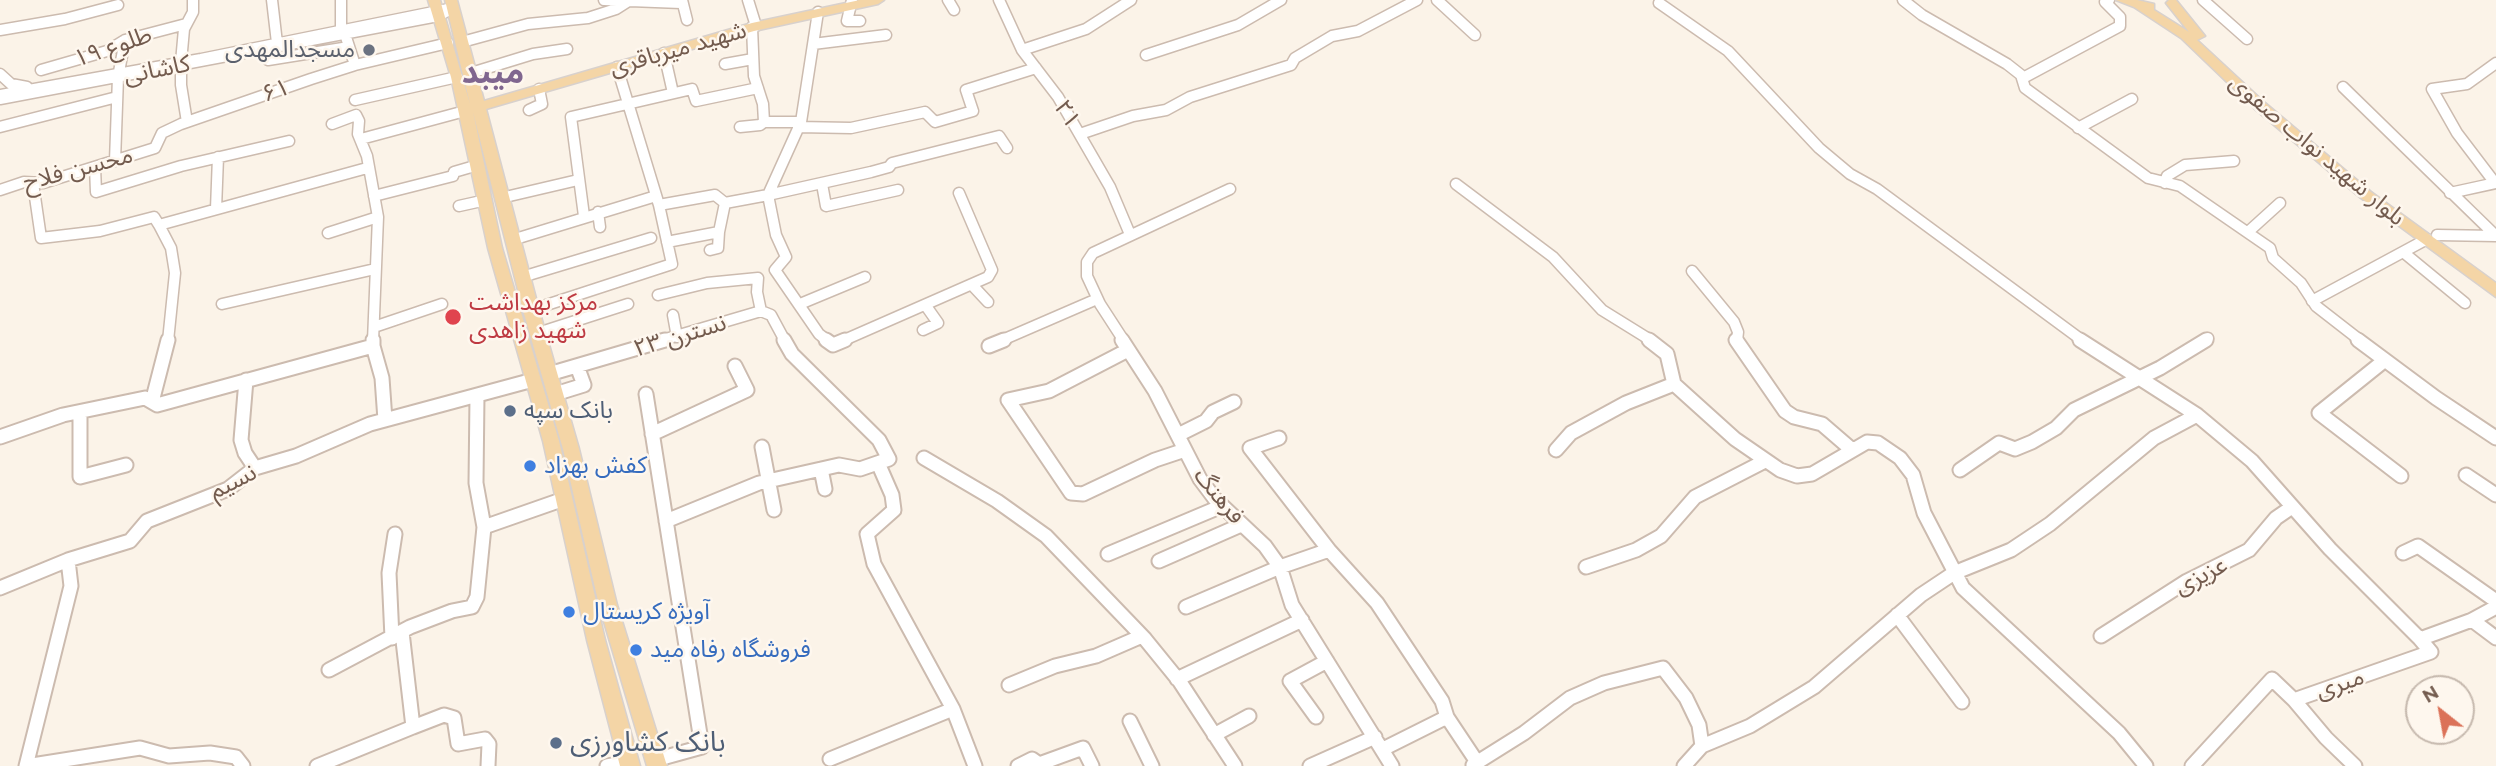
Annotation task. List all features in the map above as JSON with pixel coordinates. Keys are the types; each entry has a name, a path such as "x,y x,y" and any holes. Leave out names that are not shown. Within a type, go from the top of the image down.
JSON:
{"main road":[{"name":"شهید میرباقری","path":"511,96 753,26 852,3 878,0"},
{"path":"2122,0 2140,6 2155,7 2174,1"},
{"name":"بلوار شهید نواب صفوی","path":"2174,1 2195,32 2293,123 2432,237"},
{"path":"452,4 455,43"},
{"name":"بلوار شهید نواب صفوی","path":"2140,6 2185,35 2282,126 2366,195 2496,278"},
{"path":"436,9 455,43 476,111 494,199 495,248 564,499 596,640 629,764"},
{"path":"467,79 511,96"},
{"path":"476,111 511,96"},
{"path":"476,111 478,165 512,240 571,449 608,605 656,763"},
{"name":"بلوار شهید نواب صفوی","path":"2465,260 2496,291"}],"street":[{"path":"83,15 86,0"},
{"path":"187,122 181,85 181,64 186,24 193,12 192,0"},
{"path":"272,0 274,46 268,60 349,47"},
{"path":"341,0 343,32 355,65"},
{"path":"604,0 681,1 687,20"},
{"path":"748,0 753,26 753,59 764,122"},
{"name":"۲۱","path":"999,0 1022,50 1080,134 1110,187 1129,232"},
{"path":"1022,50 1086,29 1131,0"},
{"path":"1146,55 1238,25 1281,0"},
{"path":"1080,134 1133,116 1166,110 1190,97 1291,65 1295,58 1332,36 1358,31 1417,0"},
{"path":"1437,0 1475,36"},
{"path":"1903,0 1922,15 2007,64 2023,78 2025,88 2148,178 2180,186 2270,248 2273,258 2301,283 2312,301 2331,319 2496,438"},
{"path":"2203,0 2247,39"},
{"path":"2023,78 2120,26 2120,18 2105,1"},
{"name":"۶۱","path":"155,148 162,133 187,122 355,65 528,24 581,20 616,9 627,2"},
{"path":"852,3 847,21 860,21"},
{"path":"1659,3 1728,51 1819,148 1850,174 1877,189 2067,331 2197,415 2252,461 2330,550 2420,639 2472,620 2496,604 2418,547 2403,553"},
{"name":"کاشانی","path":"0,97 343,32 452,4"},
{"path":"0,30 83,15 118,5"},
{"path":"658,295 708,283 758,278 775,270 786,257 776,235 768,195 799,125 818,12"},
{"name":"طلوع ۱۹","path":"40,70 107,51 125,40 186,24"},
{"path":"813,44 886,35"},
{"path":"115,161 117,97 125,40"},
{"path":"355,100 467,79 533,54 567,49"},
{"path":"664,53 673,93"},
{"path":"725,64 753,59"},
{"path":"2451,193 2496,183 2457,133 2432,89 2467,84 2496,63"},
{"path":"531,310 672,264 657,201 617,67"},
{"path":"740,127 760,125 764,122 850,128 925,112 935,122 972,111 966,90 1036,68"},
{"path":"0,74 10,84 47,88"},
{"path":"2343,87 2496,236"},
{"path":"584,216 571,117 692,89 696,101 758,88"},
{"path":"529,110 542,104 539,89"},
{"path":"0,128 117,97"},
{"path":"2078,128 2132,99"},
{"path":"361,139 476,111"},
{"path":"332,124 356,115 367,156 378,217 373,346 382,378 385,420"},
{"path":"512,240 598,212 657,201 715,195 725,203 822,184 999,136 1007,148"},
{"path":"95,167 96,192 218,157 274,147 289,141"},
{"name":"محسن فلاح","path":"0,190 24,182 33,184 155,148"},
{"path":"216,209 218,157"},
{"path":"2165,183 2167,176 2185,165 2234,161"},
{"path":"374,196 453,176 454,172 478,165"},
{"path":"159,225 316,180 368,168"},
{"path":"459,206 578,180"},
{"path":"33,184 41,238 100,231 155,217 171,248 174,273 171,330 152,402"},
{"path":"822,184 826,206 898,190"},
{"path":"1456,184 1553,257 1602,310 1658,345 1667,354 1674,384 1735,439 1765,461 1797,476 1824,469 1867,442 1878,443 1908,466 1918,486 1924,513 1963,588 2119,733 2146,766"},
{"path":"1129,232 1230,188"},
{"path":"775,270 819,334 833,345 988,277 992,270 959,193"},
{"path":"710,250 718,248 725,203"},
{"path":"2248,232 2280,203"},
{"path":"598,212 600,227"},
{"path":"328,233 378,217"},
{"path":"667,242 719,232"},
{"name":"فرهنگ","path":"1129,232 1093,253 1087,262 1087,276 1097,299 1178,435 1200,479 1222,506 1265,546 1280,567 1292,605 1392,766"},
{"path":"2312,301 2432,237 2496,236"},
{"path":"522,277 651,237"},
{"path":"2403,252 2465,303"},
{"path":"222,304 375,269"},
{"path":"1692,271 1734,322 1738,332 1736,340 1785,411 1794,417 1822,424 1852,449"},
{"path":"800,304 865,277"},
{"path":"666,521 759,483 769,483 839,465 860,469 889,459 879,440 792,354 766,313 757,292 758,278"},
{"path":"972,286 988,302"},
{"path":"989,346 1097,299"},
{"path":"374,327 442,304"},
{"path":"538,334 628,304"},
{"path":"923,330 939,323 926,306"},
{"name":"نسترن ۲۳","path":"549,374 677,337 692,339 766,313"},
{"path":"673,315 677,337"},
{"path":"1960,470 1999,443 2015,449 2032,442 2056,428 2074,410 2160,368 2208,338"},
{"path":"0,437 80,412 145,398 157,405 373,346"},
{"path":"1128,350 1049,391 1009,400 1070,493 1083,494 1155,460 1185,450"},
{"path":"2385,360 2319,412 2401,476"},
{"path":"555,394 584,385 577,366"},
{"path":"652,434 747,390 735,366"},
{"path":"246,380 241,440 245,453 255,468"},
{"name":"نسیم","path":"0,587 68,560 130,541 147,521 228,489 255,468 296,456 310,448 385,420 533,380"},
{"path":"1556,450 1571,433 1626,403 1674,384"},
{"path":"646,394 702,747 656,763"},
{"path":"329,670 397,635 452,611 472,607 477,597 484,527 476,483 477,396"},
{"path":"1178,435 1206,421 1213,412 1234,402"},
{"path":"80,412 80,477 126,466"},
{"path":"1684,766 1702,746 1750,726 1814,687 1921,595 1954,573 2011,550 2040,531 2154,438 2197,415"},
{"path":"1279,438 1250,448 1329,550 1377,603 1443,701 1447,717 1474,764 1524,733 1570,698 1604,683 1663,668 1686,698 1699,725 1702,746"},
{"path":"762,447 774,510"},
{"path":"924,458 997,501 1046,536 1142,636 1177,679 1235,766"},
{"path":"1586,567 1636,550 1661,536 1695,498 1765,461"},
{"path":"878,463 892,495 894,510 867,534 874,564 953,709 975,766"},
{"path":"821,468 825,489"},
{"path":"2466,475 2496,495"},
{"path":"484,527 564,499"},
{"path":"1108,554 1222,506"},
{"name":"عزیزی","path":"2101,636 2186,580 2249,550 2276,518 2292,507"},
{"path":"1159,561 1241,525"},
{"path":"395,534 389,573 413,727"},
{"path":"1186,607 1280,567 1329,550"},
{"path":"68,560 71,586 26,766 140,748 169,755 210,753 236,757 243,766"},
{"path":"1897,615 1962,702"},
{"path":"1177,679 1302,620"},
{"path":"2472,620 2496,638"},
{"path":"1009,685 1055,666 1096,656 1142,636"},
{"name":"میری","path":"2192,766 2272,679 2294,700 2431,652 2420,639"},
{"path":"1316,717 1290,681 1327,662"},
{"path":"2294,700 2326,738 2355,766"},
{"path":"830,759 953,709"},
{"path":"317,766 444,715 454,719 458,744 485,739 489,744 488,766"},
{"path":"1214,735 1249,716"},
{"path":"1310,766 1447,717"},
{"path":"1130,721 1152,766"},
{"path":"1018,766 1032,759 1039,764 1083,748 1092,766"},
{"path":"607,766 629,764"}],"place":[{"name":"مسجدالمهدی","path":"369,50"},
{"name":"مرکز بهداشت شهید زاهدی","path":"453,317"},
{"name":"بانک سپه","path":"510,411"},
{"name":"کفش بهزاد","path":"530,466"},
{"name":"آویژه کریستال","path":"569,612"},
{"name":"فروشگاه رفاه مید","path":"636,650"},
{"name":"بانک کشاورزی","path":"556,743"}],"district":[{"name":"میبد","path":"493,73"}]}
